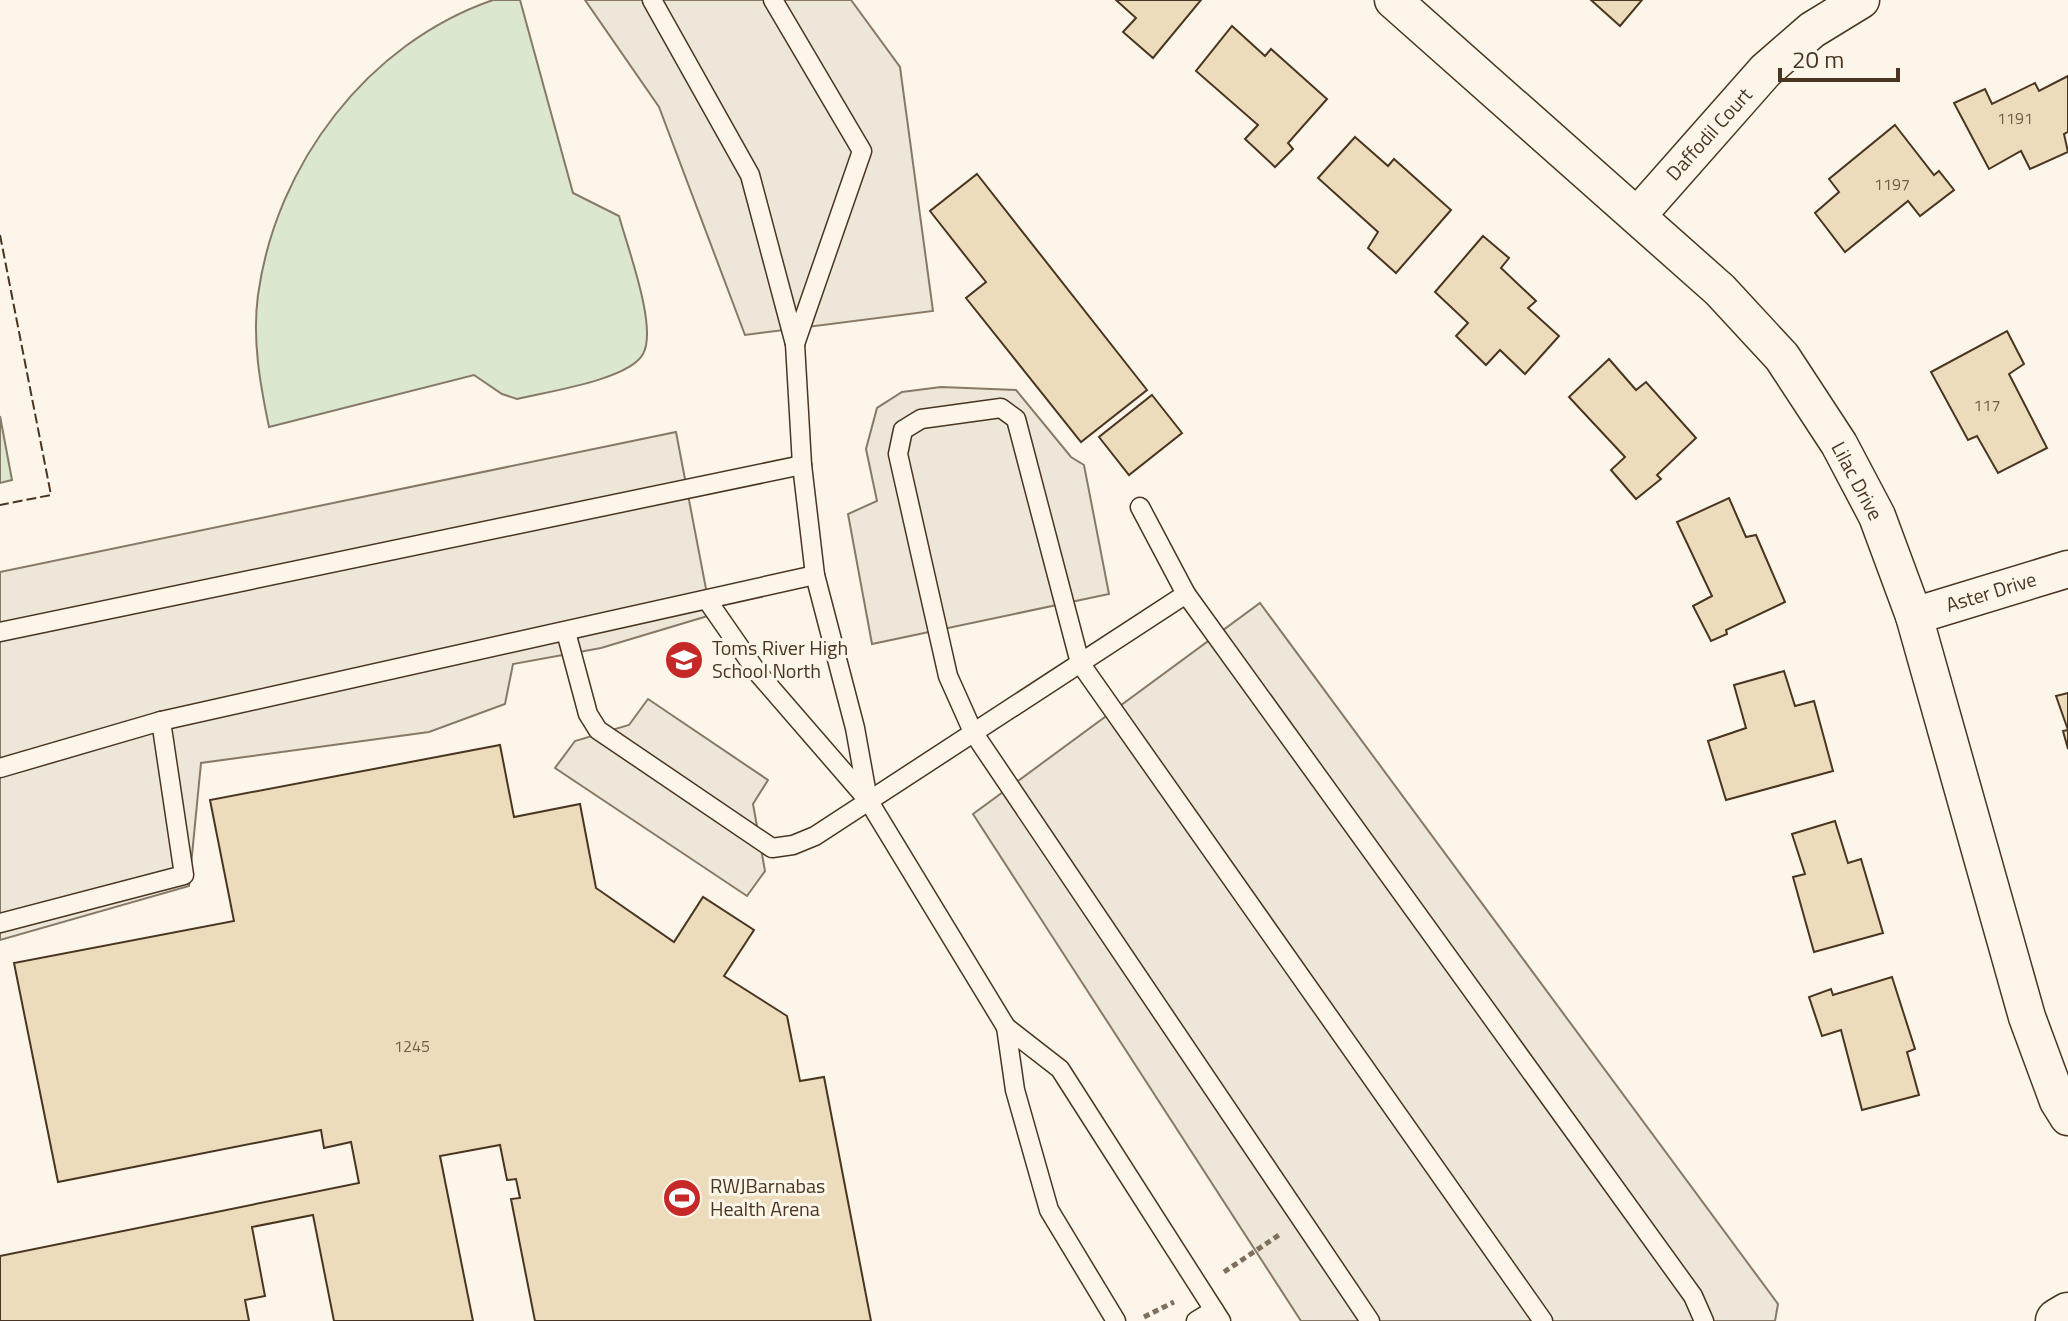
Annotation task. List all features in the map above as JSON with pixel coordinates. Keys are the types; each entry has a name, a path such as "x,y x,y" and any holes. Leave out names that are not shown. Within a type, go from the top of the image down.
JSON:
{"main road":[{"path":"2058,1321 2068,1315"}],"street":[{"name":"Lilac Drive","path":"1393,0 1720,290 1782,357 1839,444 1877,516 1914,616 2027,1017 2058,1101 2068,1117"},
{"name":"Daffodil Court","path":"1637,216 1766,70 1812,30 1861,0"},
{"name":"Aster Drive","path":"1914,616 2068,569"}],"lane":[{"path":"652,0 750,175 795,344 802,465 815,575 855,728 868,800"},
{"path":"773,0 862,151 795,344"},
{"path":"1370,1321 973,732 948,676 898,454 903,430 921,419 1001,408 1016,419 1080,663 1543,1321"},
{"path":"0,632 802,465"},
{"path":"1140,507 1186,594 1693,1296 1704,1321"},
{"path":"0,768 161,721 815,575"},
{"path":"566,632 588,714 598,730 772,848 793,845 815,836 1186,594"},
{"path":"707,600 757,672 868,800 1006,1027 1060,1069 1218,1316 1196,1321"},
{"path":"0,923 184,875 161,721"},
{"path":"1006,1027 1015,1090 1049,1210 1116,1321"}],"path":[{"path":"1226,1271 1256,1251"}],"green space":[{"path":"493,0 520,0 573,193 619,216 644,307 647,342 643,354 635,363 604,378 517,399 502,394 474,375 269,427 256,345 258,295 268,246 285,200 307,155 335,114 368,78 406,46 448,20"},
{"path":"0,416 12,480 0,483"}],"shaded area":[{"path":"585,0 851,0 900,67 933,311 745,335 659,107"},
{"path":"941,387 1016,390 1071,457 1084,465 1109,594 872,644 848,514 877,501 866,449 877,408 902,392"},
{"path":"676,432 711,615 601,648 513,664 505,704 429,732 201,763 189,886 0,940 0,572"},
{"path":"1260,603 1778,1304 1775,1321 1301,1321 973,814"},
{"path":"648,699 768,780 753,804 765,871 747,896 555,768 575,741 629,725"}],"building":[{"path":"1116,0 1201,0 1153,58 1123,32 1136,18"},
{"path":"1591,0 1642,0 1620,26"},
{"path":"1232,26 1265,56 1271,49 1327,99 1288,143 1293,149 1275,167 1245,139 1258,125 1196,71"},
{"path":"2068,76 2068,132 2064,134 2068,152 2030,169 2021,151 1989,169 1954,103 1985,89 1992,104 2035,83 2039,91"},
{"path":"1895,125 1934,175 1939,171 1954,190 1920,216 1908,201 1845,252 1815,213 1839,192 1829,179"},
{"path":"1355,137 1388,166 1394,159 1451,210 1396,273 1368,248 1378,232 1318,178"},
{"path":"977,174 1147,390 1081,442 966,298 986,282 930,211"},
{"path":"1483,236 1509,258 1501,268 1536,301 1528,308 1559,336 1525,374 1500,350 1486,365 1456,336 1468,323 1435,292"},
{"path":"2007,331 2024,364 2009,374 2047,448 1998,473 1977,436 1968,440 1931,372"},
{"path":"1609,359 1636,390 1646,382 1696,438 1657,475 1661,479 1636,499 1611,470 1625,457 1569,397"},
{"path":"1152,395 1182,433 1129,475 1099,437"},
{"path":"1729,498 1746,537 1756,535 1785,602 1726,630 1727,634 1711,641 1693,606 1712,596 1677,522"},
{"path":"1784,671 1795,706 1814,701 1833,771 1726,800 1708,741 1746,728 1734,685"},
{"path":"2068,693 2068,730 2056,696"},
{"path":"2068,730 2068,749 2063,731"},
{"path":"500,745 514,817 580,804 596,888 674,942 703,897 754,930 724,976 787,1016 800,1081 824,1077 871,1321 535,1321 511,1199 520,1198 516,1179 507,1180 500,1145 440,1156 473,1321 334,1321 313,1215 252,1227 265,1296 245,1300 249,1321 0,1321 0,1256 359,1183 351,1142 324,1148 321,1130 58,1182 14,963 234,921 210,800"},
{"path":"1835,821 1848,863 1861,859 1883,933 1814,952 1793,877 1805,874 1792,834"},
{"path":"1892,977 1915,1049 1907,1052 1919,1095 1862,1110 1841,1030 1822,1036 1809,997 1831,989 1833,995"}],"fence":[{"path":"0,235 51,495 0,505"}],"place":[{"name":"Toms River High School North","path":"684,660"},
{"name":"RWJBarnabas Health Arena","path":"682,1198"}]}
